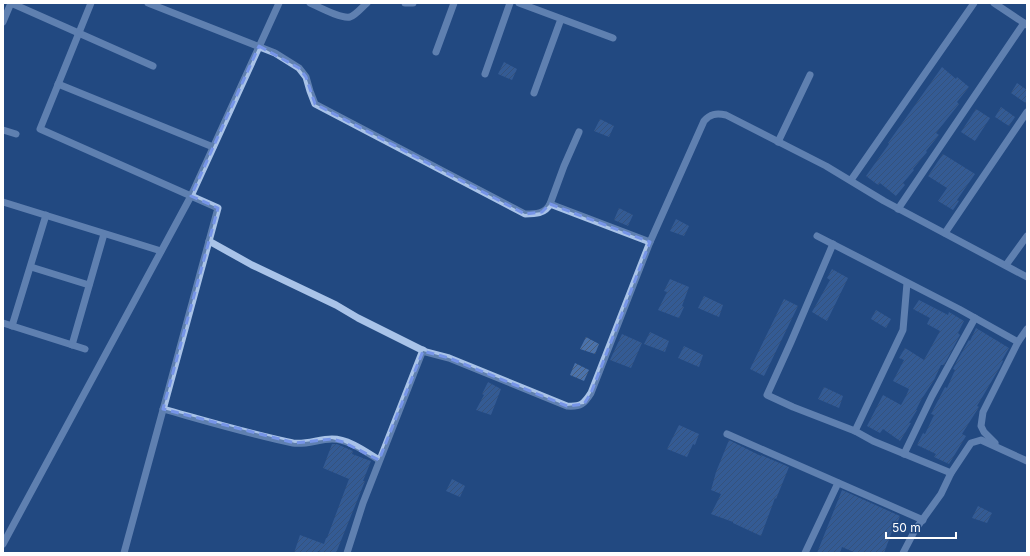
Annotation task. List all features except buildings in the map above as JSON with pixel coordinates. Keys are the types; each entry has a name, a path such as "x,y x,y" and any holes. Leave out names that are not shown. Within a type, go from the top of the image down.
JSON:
{"street":[{"path":"3,22 11,3 153,66"},
{"path":"91,3 40,129 218,208 124,553"},
{"path":"148,3 259,46 275,54 299,68 306,77 315,104 525,214 534,214 548,209 564,166 579,132"},
{"path":"3,544 191,196 279,3"},
{"path":"310,3 349,17 354,15 367,3"},
{"path":"405,3 413,3"},
{"path":"436,52 454,3"},
{"path":"485,74 510,3"},
{"path":"519,3 613,38"},
{"path":"851,180 974,3"},
{"path":"898,209 1025,24 994,3"},
{"path":"534,93 561,19"},
{"path":"778,142 810,75"},
{"path":"58,84 213,147"},
{"path":"945,233 1027,112"},
{"path":"209,241 252,265 336,304 358,318 423,350 449,358 567,406 576,407 584,404 591,393 650,242 704,121 718,113 726,115 826,166 898,209 1027,277"},
{"path":"3,130 16,134"},
{"path":"3,202 161,252"},
{"path":"550,204 650,242"},
{"path":"12,326 46,215"},
{"path":"72,345 104,234"},
{"path":"817,236 1018,342"},
{"path":"1006,265 1027,236"},
{"path":"832,244 767,395 793,408 855,431 873,441 951,473"},
{"path":"30,267 89,285"},
{"path":"855,431 903,330 907,283"},
{"path":"904,454 932,396 975,318"},
{"path":"3,323 85,349"},
{"path":"999,447 984,432 982,426 983,412 1018,342 1027,329"},
{"path":"347,553 379,460 423,350"},
{"path":"163,409 233,429 295,443 332,439 358,447 379,460"},
{"path":"727,434 922,520"},
{"path":"903,553 915,530 941,494 951,473 971,443 981,440 1027,461"},
{"path":"805,553 838,483"}],"highlighted area":[{"path":"259,46 299,68 306,77 315,104 525,214 542,212 550,204 650,242 591,393 584,404 567,406 449,358 423,351 379,460 343,442 332,439 295,443 163,409 218,208 191,196"}]}
